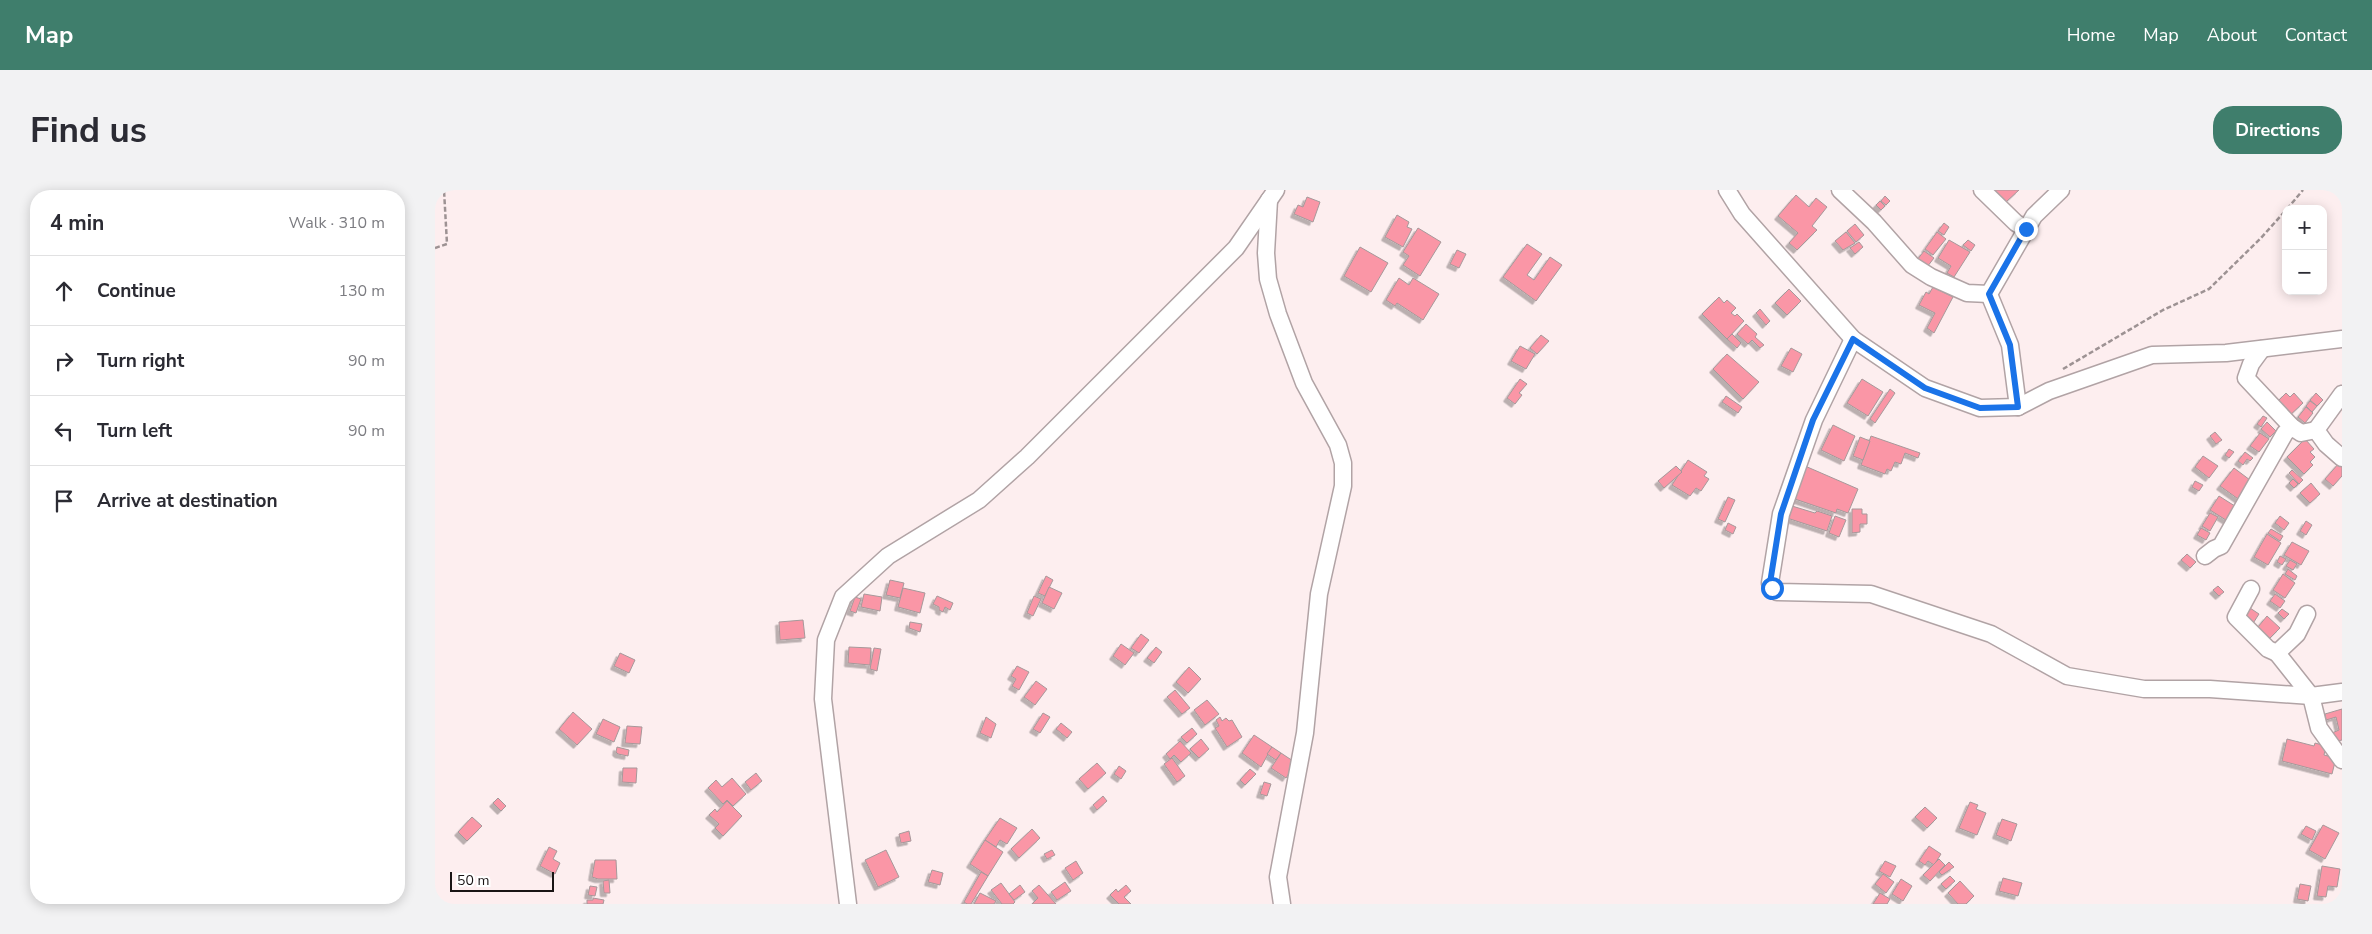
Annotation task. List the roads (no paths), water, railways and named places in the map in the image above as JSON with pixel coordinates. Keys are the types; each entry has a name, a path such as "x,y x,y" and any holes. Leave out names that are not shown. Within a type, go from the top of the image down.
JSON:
{"street":[{"path":"1727,190 1742,214 1853,339 1925,388 1980,408 2018,407 2049,391 2152,355 2226,353 2342,339"},
{"path":"1839,190 1874,222 1912,265 1931,277 1967,293 1989,294"},
{"path":"1982,190 2016,223 2026,229"},
{"path":"1989,294 2034,216 2061,190"},
{"path":"848,904 823,700 827,640 843,597 888,556 979,500 1027,457 1236,248 1273,195"},
{"path":"1273,195 1266,253 1271,288 1278,314 1305,383 1338,445 1343,463 1343,486 1319,594 1305,733 1278,877 1282,904"},
{"path":"1989,294 2010,345 2018,407"},
{"path":"1853,339 1813,420 1781,514 1770,583 1777,592 1871,594 1921,609 1991,634 2067,676 2144,689 2210,689 2311,696 2342,692"},
{"path":"2262,349 2251,364 2246,378 2292,428 2301,433 2316,430 2342,394"},
{"path":"2205,556 2221,546 2285,433 2292,428"},
{"path":"2316,430 2326,444 2342,458"},
{"path":"2251,589 2236,617 2268,650 2277,653 2311,696 2319,728 2342,760"},
{"path":"2277,653 2297,634 2307,614"}]}
